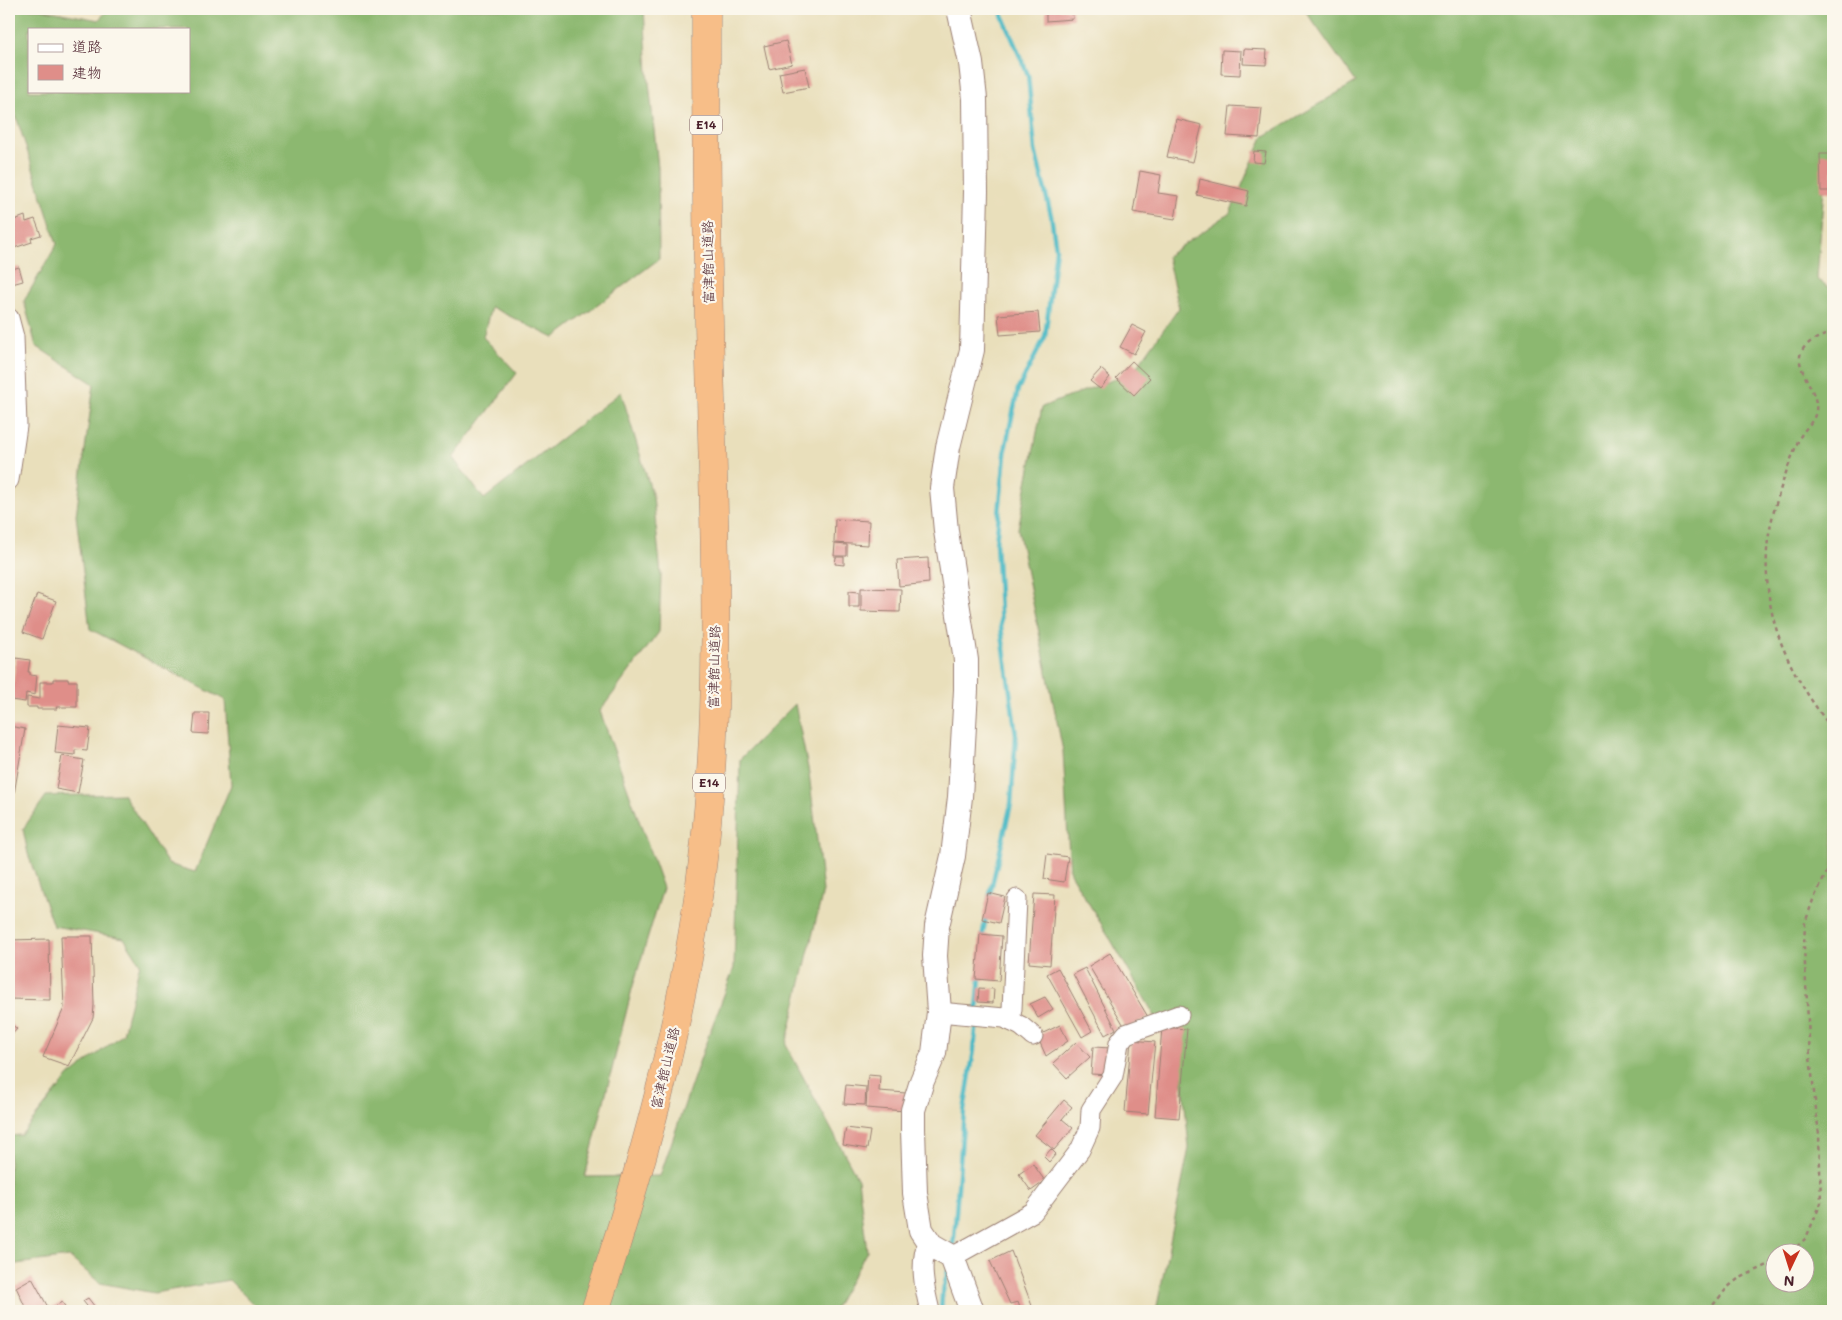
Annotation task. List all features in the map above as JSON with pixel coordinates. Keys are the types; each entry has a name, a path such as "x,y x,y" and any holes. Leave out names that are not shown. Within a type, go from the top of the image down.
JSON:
{"highway":[{"name":"富津館山道路","path":"595,1311 662,1087 687,967 706,838 713,729 715,639 715,551 707,241 706,9"}],"street":[{"path":"959,9 971,63 975,100 976,192 972,350 948,447 942,488 946,532 966,660 966,690 960,797 953,856 937,926 935,956 940,1012 934,1054 922,1081 913,1110 915,1193 922,1230 931,1245 952,1257 972,1311"},
{"path":"9,318 14,337 17,426 9,480"},
{"path":"1010,1021 1017,899"},
{"path":"940,1012 1004,1018 1021,1026 1033,1036"},
{"path":"952,1257 1033,1212 1080,1150 1090,1128 1091,1110 1113,1076 1119,1043 1126,1034 1179,1015"},
{"path":"928,1240 923,1252 922,1280 930,1311"}],"path":[{"path":"1833,332 1809,342 1800,353 1800,366 1815,398 1815,415 1799,438 1774,513 1767,548 1767,589 1775,627 1790,664 1809,699 1833,730"},
{"path":"1802,1242 1806,1238 1821,1204 1819,1135 1810,1057 1804,947 1805,922 1813,900 1833,860"},
{"path":"1708,1311 1728,1288 1738,1280 1764,1267"}],"green space":[{"path":"10,9 40,9 99,20 108,9 644,9 648,73 658,167 659,259 554,338 491,307 483,337 517,373 453,458 484,499 621,392 653,497 661,575 659,632 600,711 663,888 632,989 585,1177 660,1176 734,968 740,759 795,704 809,773 823,891 786,1045 858,1179 867,1251 833,1311 260,1311 229,1280 154,1293 100,1283 69,1257 9,1265 9,1136 21,1135 69,1076 123,1034 140,963 124,938 53,926 28,854 23,829 46,796 123,794 168,864 195,872 231,785 225,700 90,629 76,515 94,384 36,346 24,301 57,244 9,94"},
{"path":"1304,9 1833,9 1833,167 1824,186 1817,279 1833,290 1833,1311 1156,1311 1189,1148 1181,1061 1070,873 1063,751 1018,529 1042,407 1133,372 1179,308 1167,256 1230,213 1263,137 1356,82"}],"building":[{"path":"1046,9 1072,9 1073,19 1046,21"},
{"path":"786,41 792,64 769,69 764,46"},
{"path":"1244,49 1267,50 1266,65 1243,64"},
{"path":"1222,50 1241,51 1240,75 1221,74"},
{"path":"805,68 809,87 783,92 779,73"},
{"path":"1230,106 1262,108 1259,138 1227,136"},
{"path":"1176,119 1202,125 1193,162 1167,157"},
{"path":"1254,151 1266,152 1264,163 1253,162"},
{"path":"1820,154 1833,154 1833,191 1821,191"},
{"path":"1140,171 1161,175 1158,193 1179,196 1175,219 1133,212"},
{"path":"1200,179 1249,191 1246,206 1197,195"},
{"path":"25,216 26,222 35,219 41,235 31,238 32,242 11,249 9,222"},
{"path":"19,267 23,281 12,284 9,270"},
{"path":"1038,312 1040,332 1000,335 998,315"},
{"path":"1132,325 1146,332 1134,354 1120,347"},
{"path":"1132,361 1150,378 1134,395 1116,378"},
{"path":"1101,369 1110,377 1100,389 1090,381"},
{"path":"835,519 869,521 868,545 834,543"},
{"path":"835,544 847,545 847,556 834,556"},
{"path":"836,557 844,557 844,565 835,564"},
{"path":"928,558 929,583 899,586 897,560"},
{"path":"861,588 901,589 900,612 861,611"},
{"path":"849,591 859,592 859,607 849,607"},
{"path":"37,594 56,601 42,639 23,632"},
{"path":"16,658 30,660 28,672 30,672 30,675 37,676 35,695 26,693 25,702 11,700"},
{"path":"53,679 77,681 77,707 37,709 37,707 27,707 27,697 40,699 40,682 53,682"},
{"path":"195,713 209,713 208,734 193,733"},
{"path":"58,725 90,728 87,751 75,750 75,755 55,753"},
{"path":"9,726 25,729 10,818 9,818"},
{"path":"62,756 84,760 78,793 56,789"},
{"path":"1047,854 1068,857 1064,882 1044,879"},
{"path":"988,893 1005,897 999,923 982,919"},
{"path":"1034,894 1055,895 1050,965 1029,963"},
{"path":"980,934 1002,936 999,981 976,979"},
{"path":"61,936 92,936 93,1018 69,1066 43,1057 64,1008"},
{"path":"49,939 50,1000 9,999 9,940"},
{"path":"1110,953 1148,1017 1126,1029 1089,966"},
{"path":"1058,968 1092,1031 1082,1037 1047,974"},
{"path":"1085,968 1116,1029 1105,1035 1073,974"},
{"path":"979,988 994,989 993,1003 978,1002"},
{"path":"1045,997 1053,1009 1038,1018 1030,1004"},
{"path":"9,1022 17,1029 9,1038"},
{"path":"1060,1025 1068,1041 1046,1056 1037,1036"},
{"path":"1162,1027 1187,1029 1179,1118 1155,1116"},
{"path":"1131,1040 1155,1042 1148,1114 1125,1112"},
{"path":"1076,1042 1090,1057 1067,1078 1053,1063"},
{"path":"1093,1047 1111,1048 1110,1075 1091,1074"},
{"path":"868,1075 880,1076 879,1091 906,1093 905,1111 866,1108"},
{"path":"846,1085 866,1087 865,1105 844,1104"},
{"path":"1064,1100 1072,1107 1062,1119 1073,1128 1054,1150 1035,1135"},
{"path":"846,1128 870,1131 867,1149 843,1145"},
{"path":"1051,1149 1056,1154 1049,1162 1044,1157"},
{"path":"1033,1164 1045,1181 1031,1191 1019,1174"},
{"path":"1011,1251 1034,1311 1021,1311 1018,1302 1010,1304 990,1261"},
{"path":"32,1278 49,1309 62,1302 68,1311 27,1311 16,1287"},
{"path":"88,1298 95,1307 90,1310 83,1301"}],"waterway":[{"path":"989,898 1011,804 1016,735 1001,627 996,543 1006,445 1018,389 1045,337 1056,249 1051,215 1035,150 1028,75 1002,15 1002,9"},
{"path":"982,938 986,916"},
{"path":"977,1010 980,976"},
{"path":"952,1249 964,1111 977,1020"},
{"path":"941,1311 942,1295 948,1271"}]}
